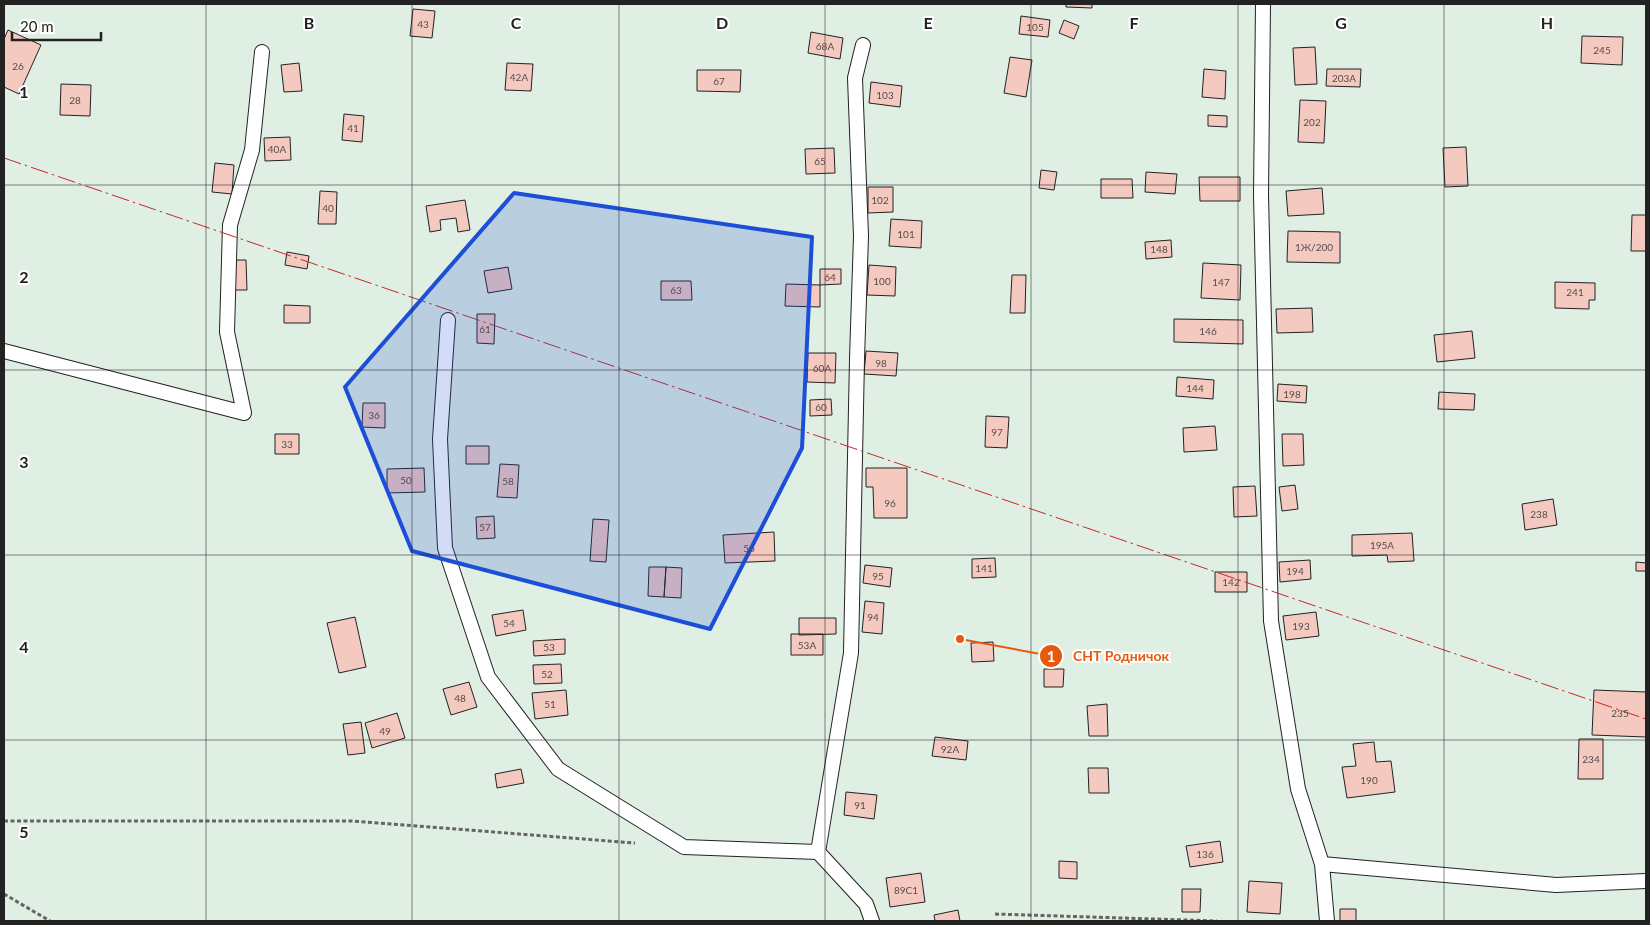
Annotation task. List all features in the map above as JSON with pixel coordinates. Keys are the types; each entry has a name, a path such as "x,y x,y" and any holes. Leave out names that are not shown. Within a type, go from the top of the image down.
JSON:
{"lane":[{"path":"1263,4 1261,195 1271,621 1298,789 1322,864 1327,921"},
{"path":"818,852 852,653 857,359 862,236 855,78 863,45"},
{"path":"4,351 244,413 227,332 230,225 252,150 262,52"},
{"path":"448,320 440,439 445,548 488,677 558,769 684,847 818,852 866,904 872,921"},
{"path":"1322,864 1556,885 1646,881"}],"path":[{"path":"4,821 352,821 635,843"},
{"path":"4,894 50,921"},
{"path":"995,914 1217,921"}],"highlighted area":[{"path":"514,193 812,237 802,448 710,629 412,551 345,387"}],"green space":[{"path":"4,4 1646,4 1646,921 4,921"}],"building":[{"path":"1066,4 1092,4 1092,8 1066,7"},
{"path":"413,9 435,11 432,38 410,36"},
{"path":"1021,16 1050,20 1048,37 1019,34"},
{"path":"1064,20 1079,26 1074,39 1059,33"},
{"path":"8,30 41,45 19,94 4,87 4,39"},
{"path":"811,32 843,38 840,59 808,53"},
{"path":"1582,36 1623,37 1622,65 1581,63"},
{"path":"1315,47 1317,84 1295,85 1293,48"},
{"path":"1010,57 1032,60 1026,97 1004,93"},
{"path":"299,63 302,91 284,92 281,65"},
{"path":"507,63 533,64 531,91 505,90"},
{"path":"1204,69 1226,71 1225,99 1202,97"},
{"path":"1327,69 1361,69 1360,87 1326,86"},
{"path":"697,70 741,70 740,92 697,91"},
{"path":"871,82 902,86 900,107 869,103"},
{"path":"61,84 91,85 90,116 60,115"},
{"path":"1300,100 1326,101 1324,143 1298,142"},
{"path":"344,114 364,116 362,142 342,140"},
{"path":"1208,115 1227,116 1227,127 1208,126"},
{"path":"290,137 291,160 265,161 264,138"},
{"path":"1466,147 1468,186 1445,187 1443,148"},
{"path":"834,148 835,173 806,174 805,149"},
{"path":"215,163 234,165 232,194 212,192"},
{"path":"1041,170 1057,172 1054,190 1039,188"},
{"path":"1146,172 1177,174 1175,194 1145,192"},
{"path":"1199,177 1240,177 1240,201 1200,201"},
{"path":"1101,179 1132,179 1133,198 1101,198"},
{"path":"868,187 893,187 893,212 868,213"},
{"path":"1322,188 1324,214 1288,216 1286,191"},
{"path":"320,191 337,192 336,224 318,224"},
{"path":"465,200 470,230 458,232 456,218 440,220 441,230 430,232 426,206"},
{"path":"1632,215 1646,215 1646,251 1631,251"},
{"path":"891,219 922,221 921,248 889,246"},
{"path":"1288,231 1340,232 1340,263 1287,262"},
{"path":"1171,240 1172,257 1146,259 1145,242"},
{"path":"287,252 309,256 307,269 285,265"},
{"path":"233,260 246,260 247,290 233,290"},
{"path":"1203,263 1241,265 1240,300 1201,298"},
{"path":"869,265 896,267 895,296 867,295"},
{"path":"508,267 512,289 488,293 484,271"},
{"path":"820,269 841,269 841,284 820,285"},
{"path":"1012,275 1026,275 1025,313 1010,313"},
{"path":"661,281 691,281 692,300 661,300"},
{"path":"1555,282 1595,283 1595,300 1589,300 1589,309 1555,308"},
{"path":"786,284 820,285 820,307 785,306"},
{"path":"284,305 310,306 310,323 284,323"},
{"path":"1312,308 1313,332 1277,333 1276,309"},
{"path":"477,314 495,314 494,344 477,343"},
{"path":"1174,319 1243,320 1243,344 1174,342"},
{"path":"1472,331 1475,358 1437,362 1434,335"},
{"path":"866,351 898,353 896,376 864,374"},
{"path":"808,353 836,353 835,383 807,382"},
{"path":"1177,377 1214,380 1213,399 1176,396"},
{"path":"1278,384 1307,386 1306,403 1277,401"},
{"path":"1439,392 1475,394 1474,410 1438,409"},
{"path":"831,399 832,415 810,416 810,400"},
{"path":"363,403 385,403 385,428 362,427"},
{"path":"986,416 1009,417 1007,448 985,447"},
{"path":"1215,426 1217,450 1184,452 1183,428"},
{"path":"275,434 299,434 299,454 275,454"},
{"path":"1282,434 1303,434 1304,465 1283,466"},
{"path":"466,446 489,446 489,464 466,464"},
{"path":"500,464 519,465 517,498 497,497"},
{"path":"424,468 425,492 387,493 387,469"},
{"path":"866,468 907,468 907,518 874,518 873,487 866,487"},
{"path":"1295,485 1298,509 1282,511 1279,487"},
{"path":"1255,486 1257,516 1234,517 1233,487"},
{"path":"1553,499 1557,525 1525,530 1522,504"},
{"path":"494,516 495,538 477,539 476,517"},
{"path":"593,519 609,520 606,562 590,561"},
{"path":"774,532 775,561 725,563 723,535"},
{"path":"1412,533 1414,561 1388,562 1387,555 1352,556 1352,535"},
{"path":"995,558 996,577 972,578 972,559"},
{"path":"1310,560 1311,579 1280,582 1279,562"},
{"path":"1636,562 1646,563 1646,571 1636,571"},
{"path":"865,565 892,568 890,587 863,583"},
{"path":"649,567 666,567 664,597 648,596"},
{"path":"666,567 682,568 681,598 664,597"},
{"path":"1215,572 1247,572 1247,592 1215,592"},
{"path":"865,601 884,603 882,634 862,632"},
{"path":"523,610 526,630 496,636 492,615"},
{"path":"1316,612 1319,636 1286,640 1283,616"},
{"path":"355,617 366,667 339,673 327,623"},
{"path":"799,618 836,618 836,634 799,635"},
{"path":"791,634 823,634 823,655 791,655"},
{"path":"565,639 565,654 534,656 533,641"},
{"path":"993,642 994,661 972,662 971,643"},
{"path":"561,664 562,683 534,684 533,665"},
{"path":"1044,669 1064,669 1063,687 1044,687"},
{"path":"469,682 477,707 451,715 443,689"},
{"path":"566,690 568,715 535,719 532,693"},
{"path":"1594,690 1646,692 1646,737 1592,735"},
{"path":"1107,704 1108,736 1089,736 1087,706"},
{"path":"397,713 405,738 372,748 365,723"},
{"path":"361,722 365,753 348,755 343,724"},
{"path":"935,737 968,741 966,760 932,756"},
{"path":"1579,739 1603,739 1603,779 1578,779"},
{"path":"1374,742 1376,762 1391,761 1395,792 1347,798 1342,767 1356,766 1353,744"},
{"path":"1088,768 1108,768 1109,793 1089,793"},
{"path":"521,769 524,783 497,788 495,774"},
{"path":"846,792 877,795 874,819 844,815"},
{"path":"1220,841 1223,862 1190,867 1186,846"},
{"path":"1059,861 1077,862 1077,879 1059,878"},
{"path":"921,873 925,902 890,907 886,878"},
{"path":"1249,881 1282,883 1280,914 1247,912"},
{"path":"1182,889 1201,889 1200,912 1182,912"},
{"path":"1340,909 1356,909 1356,921 1340,921"},
{"path":"958,910 960,921 935,921 934,915"}],"power":[{"path":"4,158 1646,719"}],"place":[{"name":"СНТ Родничок","path":"960,639"}]}
